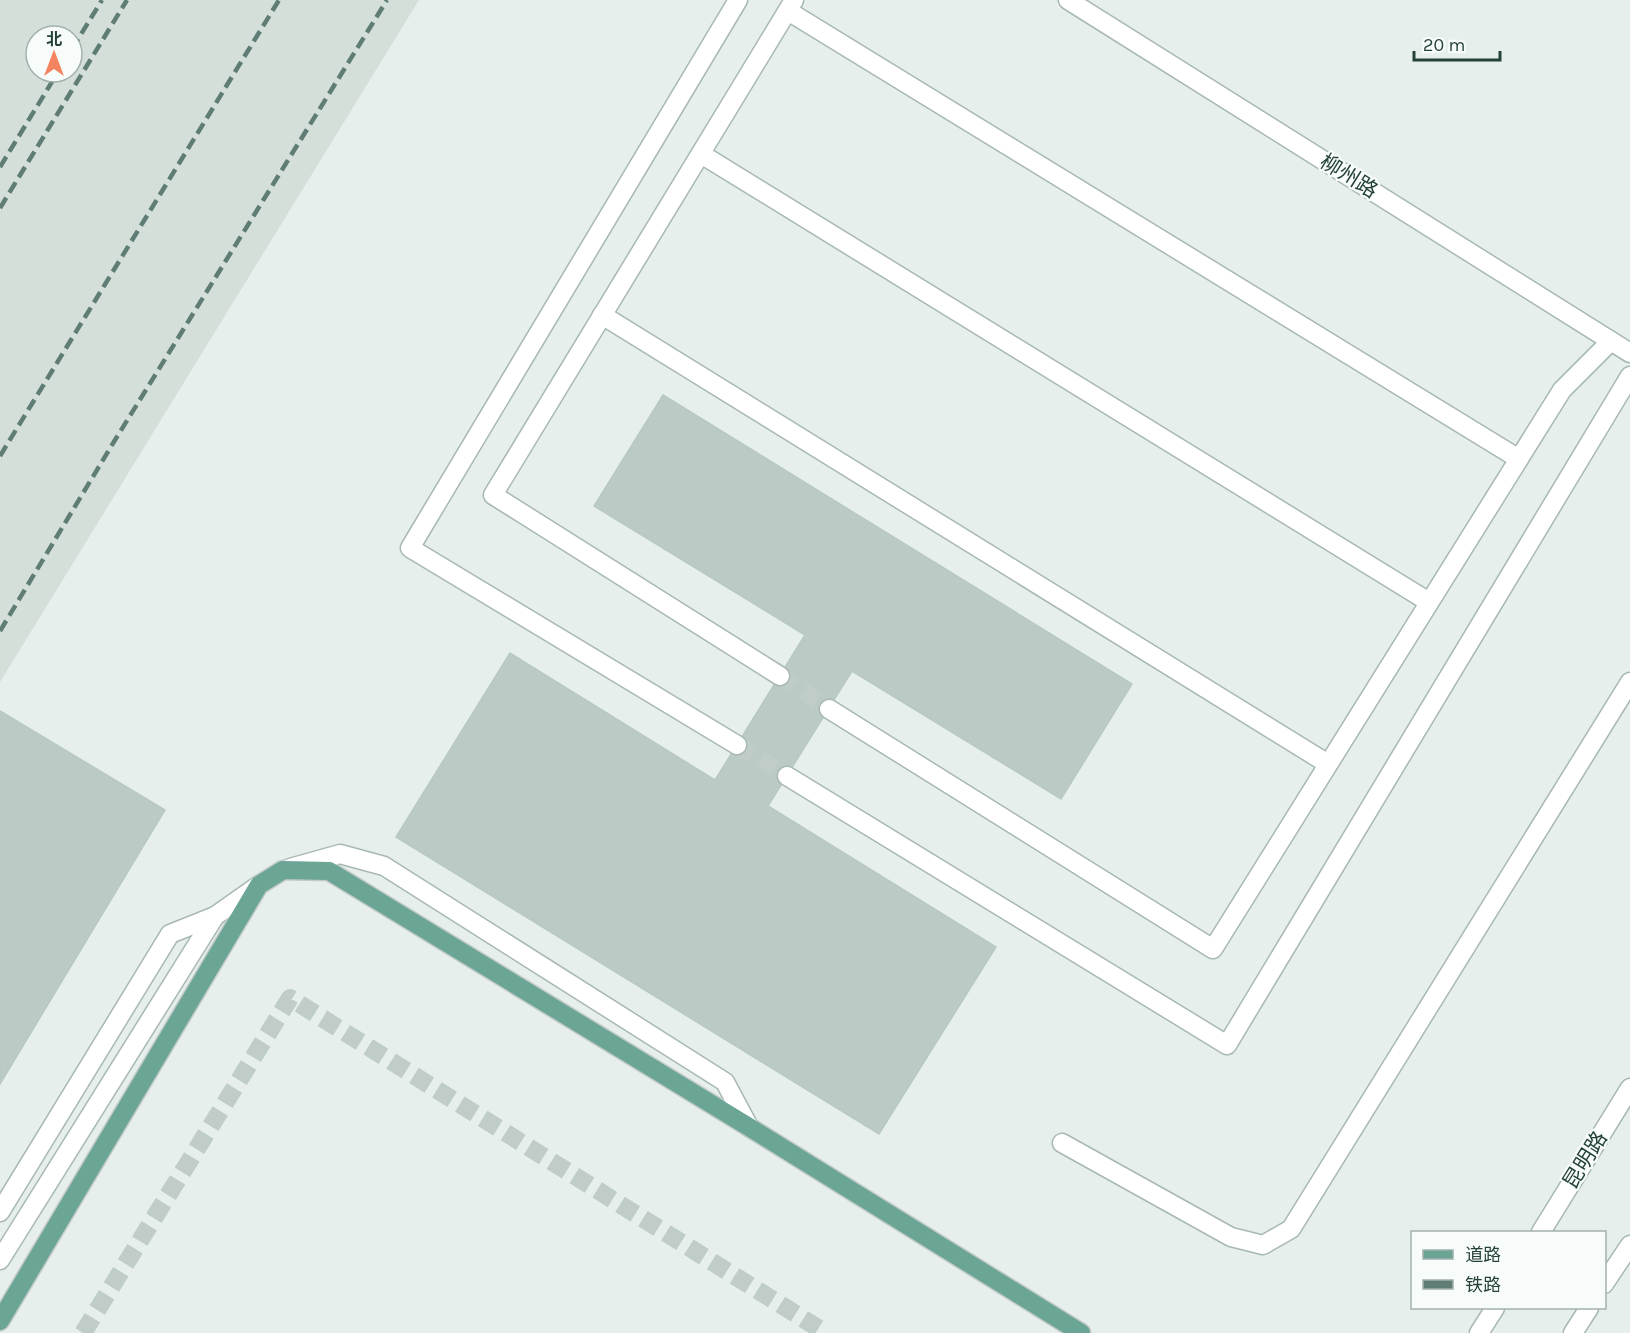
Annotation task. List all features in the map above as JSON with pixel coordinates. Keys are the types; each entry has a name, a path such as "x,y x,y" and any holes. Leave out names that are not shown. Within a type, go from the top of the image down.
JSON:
{"main road":[{"path":"0,1321 259,885 282,870 329,871 1081,1333"}],"street":[{"path":"736,745 410,548 738,0"},
{"name":"柳州路","path":"1068,0 1630,353"},
{"path":"780,676 493,495 791,5 1519,459"},
{"path":"701,154 1429,602"},
{"path":"602,315 1328,765"},
{"path":"829,709 1213,948 1562,390 1611,341"},
{"path":"787,776 1227,1045 1630,376"},
{"path":"1062,1143 1231,1237 1263,1245 1291,1229 1630,682"},
{"path":"282,870 340,854 384,866 725,1083 749,1127"},
{"path":"0,1212 170,934 215,916 259,885"},
{"path":"0,1260 215,916"},
{"name":"昆明路","path":"1542,1231 1630,1088"},
{"path":"1606,1282 1630,1245"},
{"path":"1479,1333 1494,1309"},
{"path":"1573,1333 1588,1309"}],"shaded area":[{"path":"0,0 419,0 0,682"}],"building":[{"path":"663,395 1132,684 1061,799 852,671 768,806 996,947 879,1134 396,837 510,653 715,780 805,635 594,506"},
{"path":"0,711 165,810 0,1084"}],"tunnel":[{"path":"780,676 829,709"},
{"path":"737,745 787,776"},
{"path":"83,1333 290,998 826,1333"}],"railway":[{"path":"84,29 102,0"},
{"path":"0,208 127,0"},
{"path":"0,456 279,0"},
{"path":"0,631 115,440 387,0"},
{"path":"0,167 51,84"}]}
